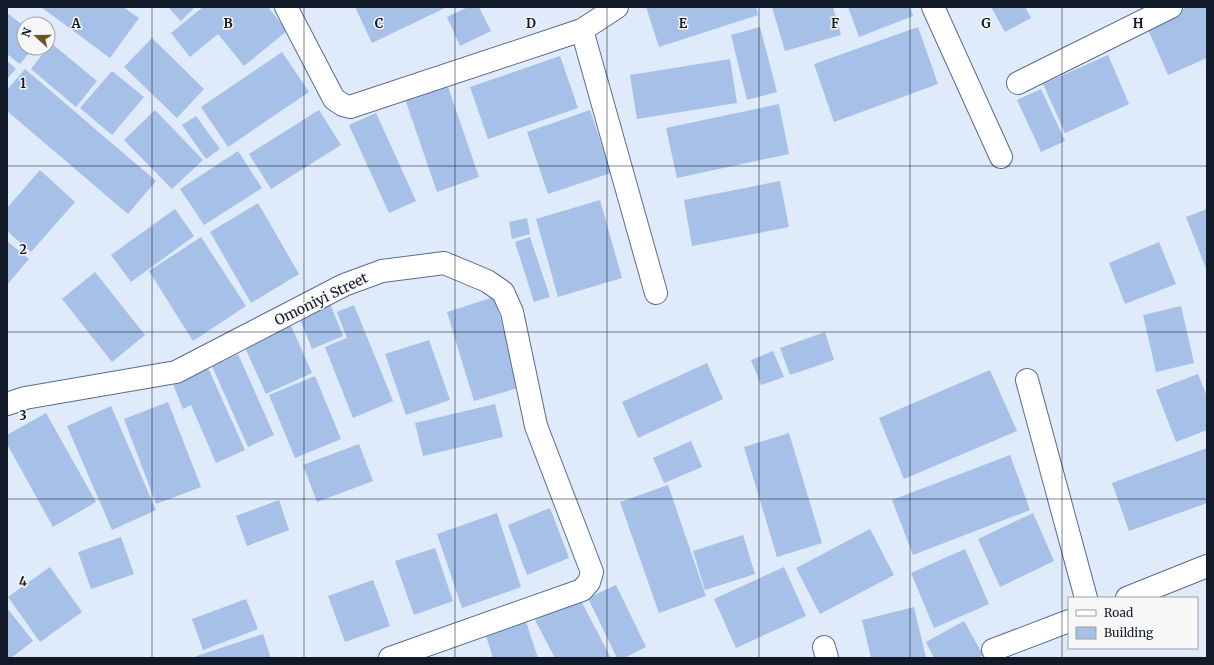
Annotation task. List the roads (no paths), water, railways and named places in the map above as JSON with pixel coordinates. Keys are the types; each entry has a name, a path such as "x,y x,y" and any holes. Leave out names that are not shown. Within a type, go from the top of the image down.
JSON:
{"street":[{"path":"286,7 334,99 343,106 350,107 582,30 617,7"},
{"path":"933,7 1001,158"},
{"path":"1018,83 1171,7"},
{"path":"582,30 636,215 656,293"},
{"name":"Omoniyi Street","path":"7,404 25,398 176,372 344,285 382,271 444,263 487,281 503,292 512,312 536,426 552,464 592,572 589,582 582,590 390,658"},
{"path":"1027,380 1086,597"},
{"path":"1130,597 1207,566"},
{"path":"993,650 1068,621"}]}
